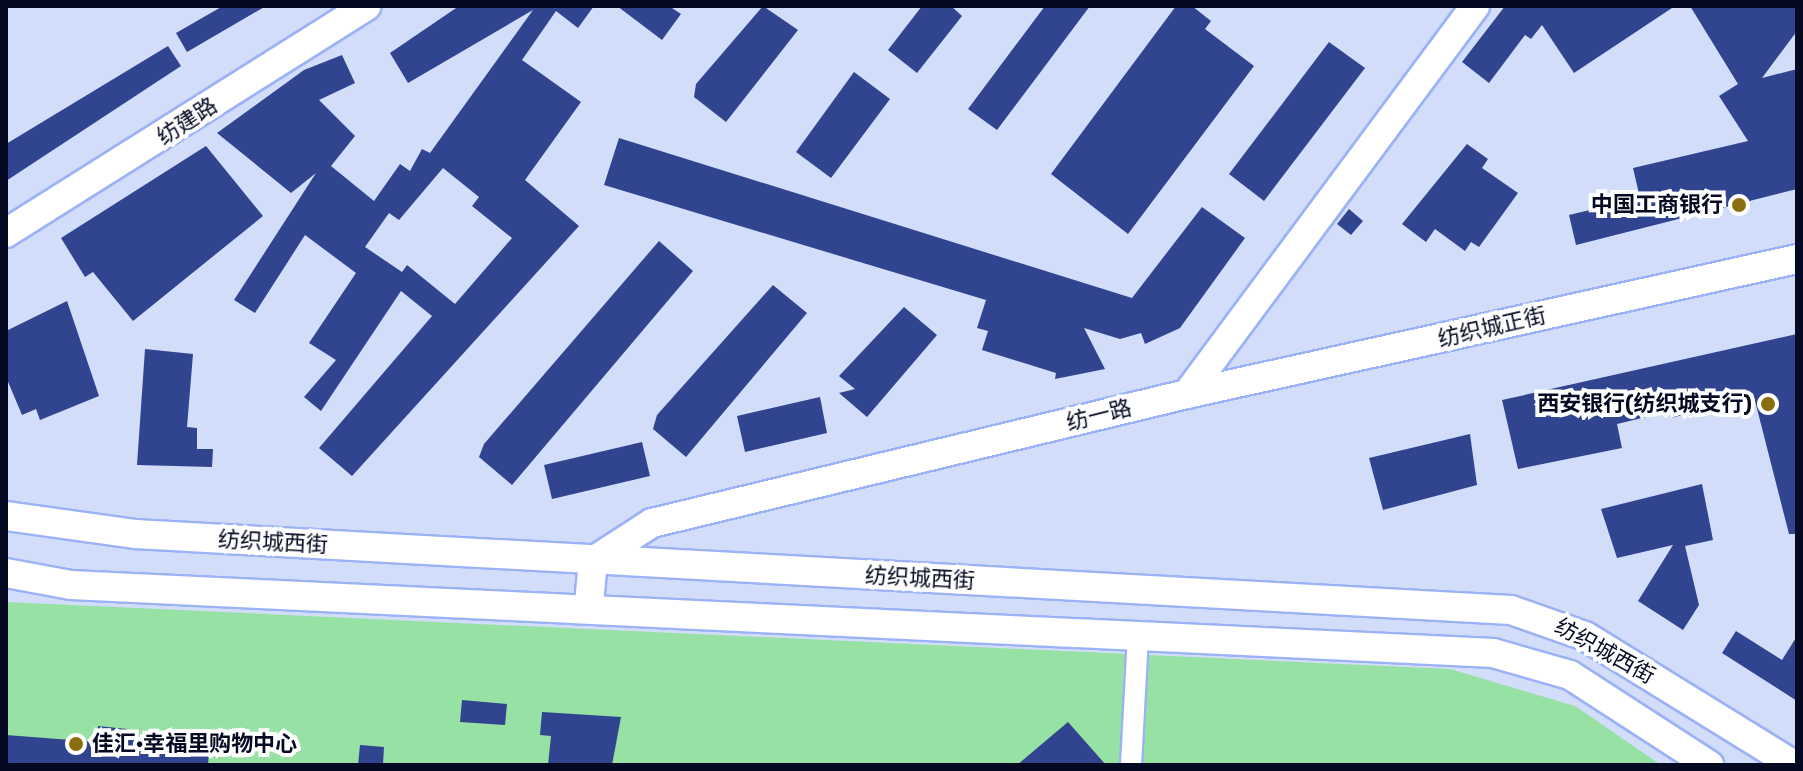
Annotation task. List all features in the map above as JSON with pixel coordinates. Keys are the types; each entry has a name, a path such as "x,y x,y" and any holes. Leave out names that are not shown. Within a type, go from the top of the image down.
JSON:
{"main road":[{"name":"纺建路","path":"6,233 366,6"},
{"path":"1187,394 1475,6"},
{"name":"纺织城正街","path":"1187,394 1797,259"},
{"name":"纺一路","path":"593,561 652,523 1187,394"},
{"name":"纺织城西街","path":"6,516 135,534 1511,610 1585,636 1794,765"},
{"path":"589,604 593,561"},
{"name":"纺织城西街","path":"6,573 71,585 589,604 1515,657 1589,686 1709,765"}],"street":[{"path":"1131,765 1138,636"}],"green space":[{"path":"6,602 1450,669 1575,706 1661,765 6,765"}],"building":[{"path":"223,6 266,6 187,52 176,33"},
{"path":"459,6 594,6 578,28 556,11 522,60 581,102 525,180 579,226 352,476 319,448 432,316 401,291 321,411 304,397 336,360 309,343 356,273 305,235 255,313 234,300 316,173 291,193 217,133 304,70 342,55 355,83 319,100 355,136 331,166 374,201 400,164 410,171 422,149 430,153 533,10 408,83 390,53","holes":["443,168 479,197 472,206 512,238 455,304 407,265 402,272 365,247 389,213 399,220"]},
{"path":"617,6 669,6 681,14 662,40"},
{"path":"763,6 798,30 726,122 694,97 696,84"},
{"path":"922,6 951,6 962,16 917,73 888,50"},
{"path":"1045,6 1090,6 997,130 968,109"},
{"path":"1176,6 1192,6 1211,21 1205,29 1254,66 1128,234 1051,174"},
{"path":"1505,6 1675,6 1574,73 1542,25 1531,39 1525,35 1489,83 1462,62"},
{"path":"1690,6 1797,6 1797,31 1762,78 1797,69 1797,189 1576,245 1569,215 1640,198 1633,168 1748,141 1719,96 1738,84"},
{"path":"1329,42 1365,68 1264,201 1229,174"},
{"path":"168,46 181,66 6,181 6,144"},
{"path":"854,72 890,99 831,178 796,152"},
{"path":"619,138 1132,298 1202,207 1245,238 1180,328 1145,344 1141,333 1120,339 1084,328 1105,369 1055,379 1056,373 982,350 988,331 977,328 986,300 604,185"},
{"path":"1467,144 1488,159 1482,168 1518,193 1479,247 1471,242 1465,251 1435,229 1426,242 1402,224"},
{"path":"206,146 263,216 133,321 93,272 85,277 61,238"},
{"path":"1349,209 1363,221 1351,235 1337,224"},
{"path":"659,241 693,271 512,485 479,457 484,444"},
{"path":"773,285 807,313 686,457 653,429 657,415"},
{"path":"67,301 99,396 40,420 36,409 22,415 6,377 6,331"},
{"path":"904,307 937,335 867,417 839,393 855,389 839,376"},
{"path":"1797,334 1797,534 1789,534 1753,393 1672,418 1671,411 1617,424 1622,448 1518,469 1502,400"},
{"path":"145,349 193,354 187,427 197,428 197,449 213,449 212,467 137,465"},
{"path":"820,397 827,433 745,452 737,416"},
{"path":"1470,434 1477,485 1383,510 1369,458"},
{"path":"642,442 650,476 552,499 544,465"},
{"path":"1702,484 1713,540 1685,546 1699,605 1683,630 1638,601 1673,545 1617,558 1601,509"},
{"path":"1736,631 1782,660 1797,636 1797,701 1722,653"},
{"path":"462,700 507,704 505,725 460,722"},
{"path":"542,712 621,717 612,765 548,765 551,736 540,735"},
{"path":"1068,722 1106,765 1017,765"},
{"name":"佳汇·幸福里购物中心","path":"98,726 127,729 126,738 145,739 145,746 209,751 208,765 6,765 6,735 97,742"},
{"path":"360,745 384,747 383,765 358,765"}],"place":[{"name":"中国工商银行","path":"1739,205"},
{"name":"西安银行(纺织城支行)","path":"1768,404"},
{"name":"佳汇·幸福里购物中心","path":"76,744"}]}
